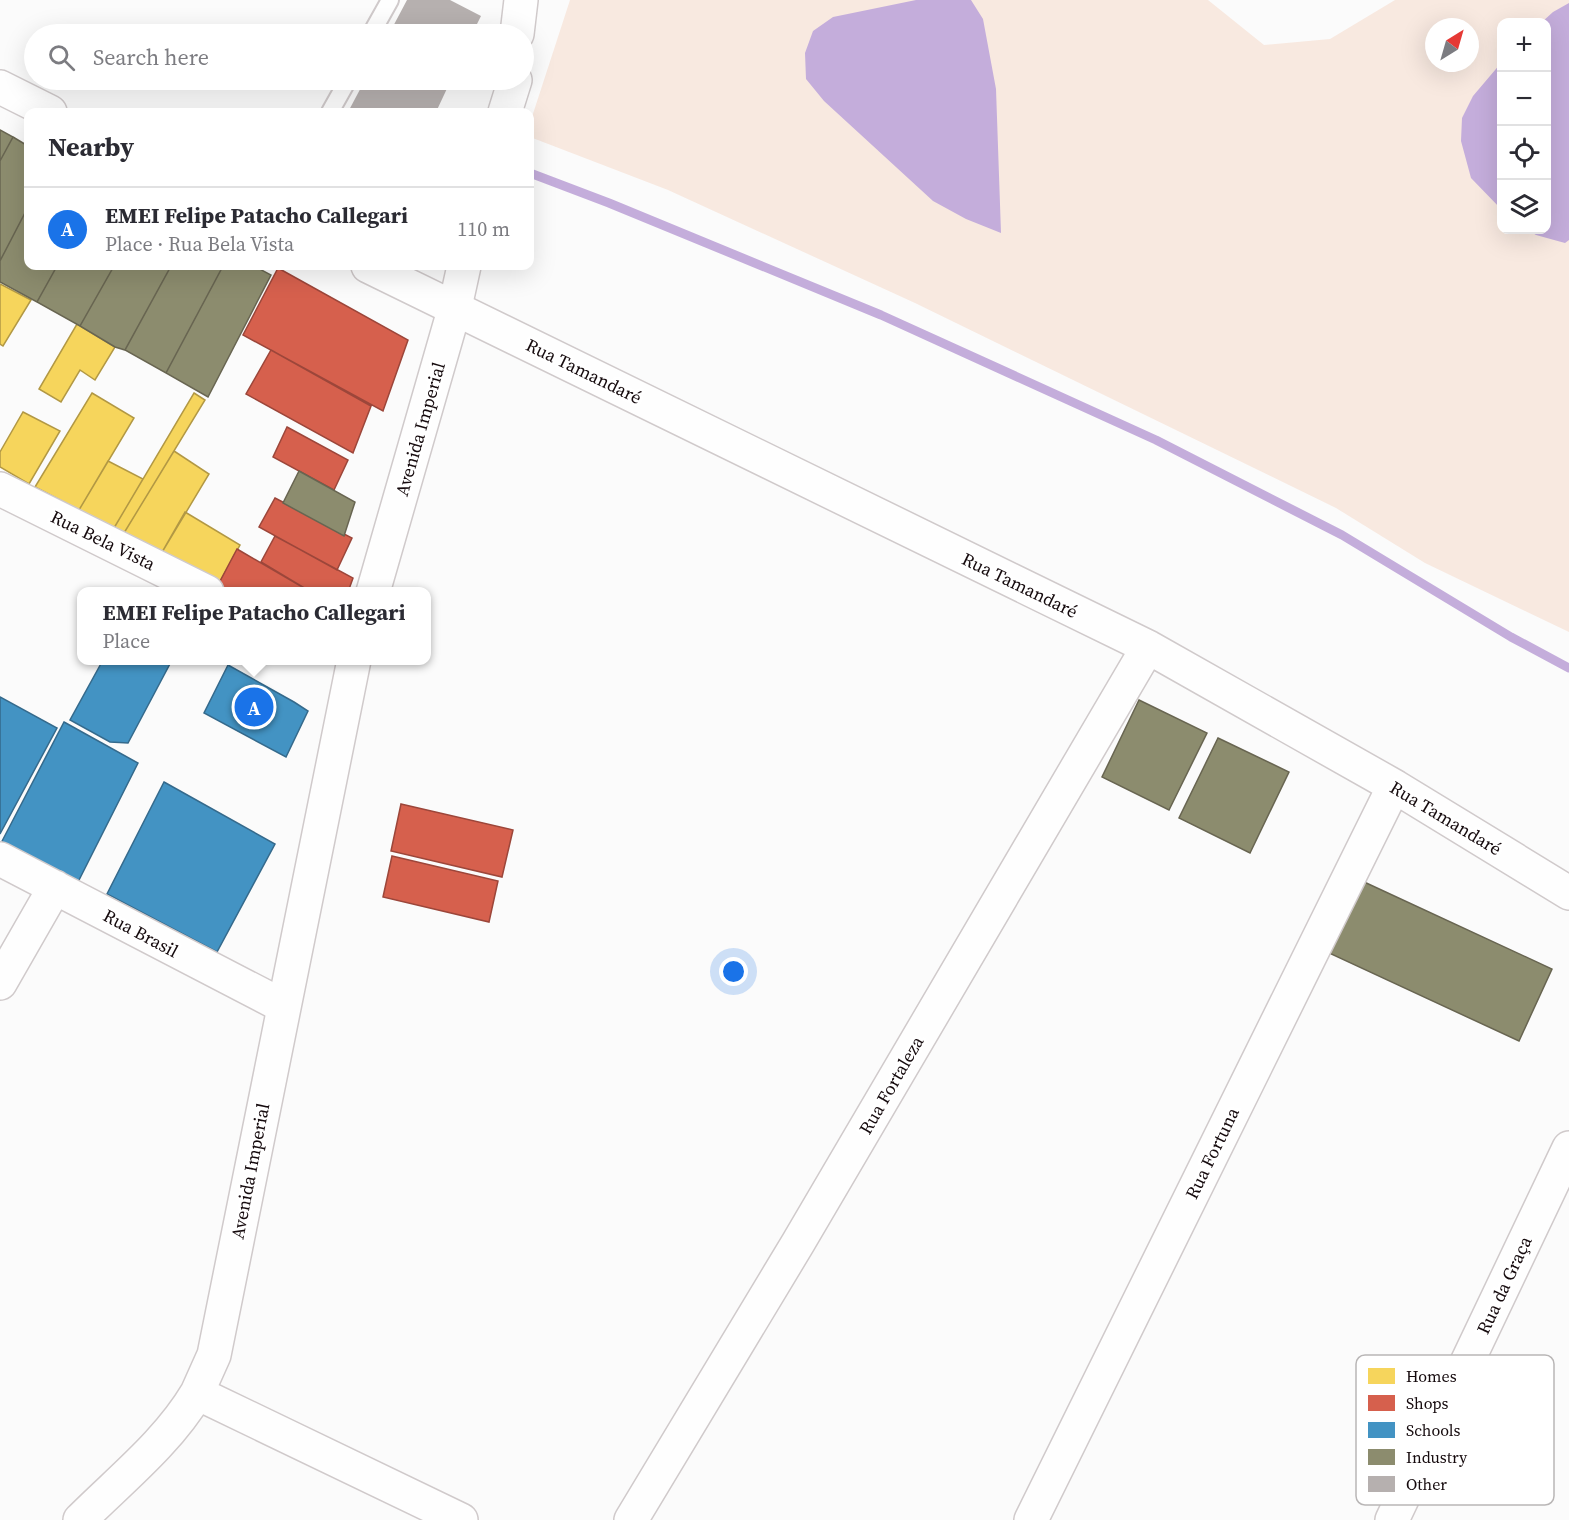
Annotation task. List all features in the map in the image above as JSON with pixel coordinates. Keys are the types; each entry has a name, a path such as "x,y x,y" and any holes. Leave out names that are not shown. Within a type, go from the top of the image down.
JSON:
{"street":[{"path":"518,24 521,0"},
{"path":"0,87 42,108"},
{"path":"506,108 512,90"},
{"name":"Rua Tamandaré","path":"376,270 1148,647 1394,786 1569,893"},
{"name":"Avenida Imperial","path":"374,587 463,270"},
{"name":"Rua Bela Vista","path":"0,489 199,587"},
{"name":"Rua Fortaleza","path":"631,1520 798,1244 1148,647"},
{"name":"Avenida Imperial","path":"80,1520 165,1436 186,1412 214,1356 350,665"},
{"name":"Rua Fortuna","path":"1030,1520 1394,786"},
{"name":"Rua Brasil","path":"0,859 283,1006"},
{"path":"0,983 55,887"},
{"name":"Rua da Graça","path":"1471,1355 1569,1148"},
{"path":"197,1393 461,1520"},
{"name":"Rua da Graça","path":"1392,1520 1399,1505"}],"lane":[{"path":"377,24 390,0"},
{"path":"332,108 342,90"}],"shaded area":[{"path":"570,0 1208,0 1264,45 1330,39 1395,0 1569,0 1569,632 1425,563 1336,508 915,303 668,190 534,139 534,111"},
{"path":"916,0 971,0 983,19 996,89 1001,233 966,219 933,201 824,101 806,79 805,53 813,31 833,17"},
{"path":"1569,3 1569,240 1565,243 1534,234 1551,234 1551,18 1546,18"},
{"path":"1497,68 1497,205 1471,178 1461,141 1462,118 1473,96"}],"building: Homes":[{"path":"0,284 31,300 3,346 0,344"},
{"path":"77,324 115,347 95,380 80,370 61,402 39,389"},
{"path":"92,393 134,418 79,510 35,487"},
{"path":"194,393 205,400 124,533 114,528"},
{"path":"23,412 60,431 29,484 0,467 0,452"},
{"path":"174,451 209,474 161,554 124,533"},
{"path":"108,461 143,479 114,528 79,510"},
{"path":"185,512 240,545 218,585 161,554"}],"building: Shops":[{"path":"277,270 282,270 408,340 383,411 243,335"},
{"path":"271,350 371,406 353,453 246,394"},
{"path":"287,427 348,460 334,490 273,457"},
{"path":"275,498 352,538 337,570 259,527"},
{"path":"275,536 353,578 350,587 303,587 261,562"},
{"path":"237,549 302,587 221,587 218,585"},
{"path":"401,804 513,830 502,877 391,851"},
{"path":"392,856 498,881 489,922 383,897"}],"building: Schools":[{"path":"100,665 169,665 128,743 110,742 70,720"},
{"path":"228,665 308,711 286,757 204,713"},
{"path":"0,697 57,728 0,834"},
{"path":"64,722 138,763 74,890 0,845"},
{"path":"164,782 275,844 217,952 107,894"}],"building: Industry":[{"path":"0,130 13,137 0,161"},
{"path":"13,137 24,144 24,215 0,261 0,161"},
{"path":"24,215 24,270 55,270 37,302 0,282 0,261"},
{"path":"55,270 112,270 80,326 37,302"},
{"path":"112,270 169,270 125,350 115,347 80,326"},
{"path":"169,270 221,270 166,373 125,350"},
{"path":"221,270 262,270 271,275 208,397 166,373"},
{"path":"299,471 355,502 344,536 283,503"},
{"path":"1139,700 1207,733 1169,810 1102,777"},
{"path":"1218,738 1289,772 1250,853 1179,818"},
{"path":"1362,881 1552,969 1519,1041 1329,953"}],"building: Other":[{"path":"407,0 450,0 481,16 477,24 394,24"},
{"path":"360,90 446,90 438,108 350,108"}],"waterway":[{"path":"534,175 881,315 1156,440 1342,535 1511,637 1569,668"}],"place":[{"name":"EMEI Felipe Patacho Callegari","path":"254,707"}]}
